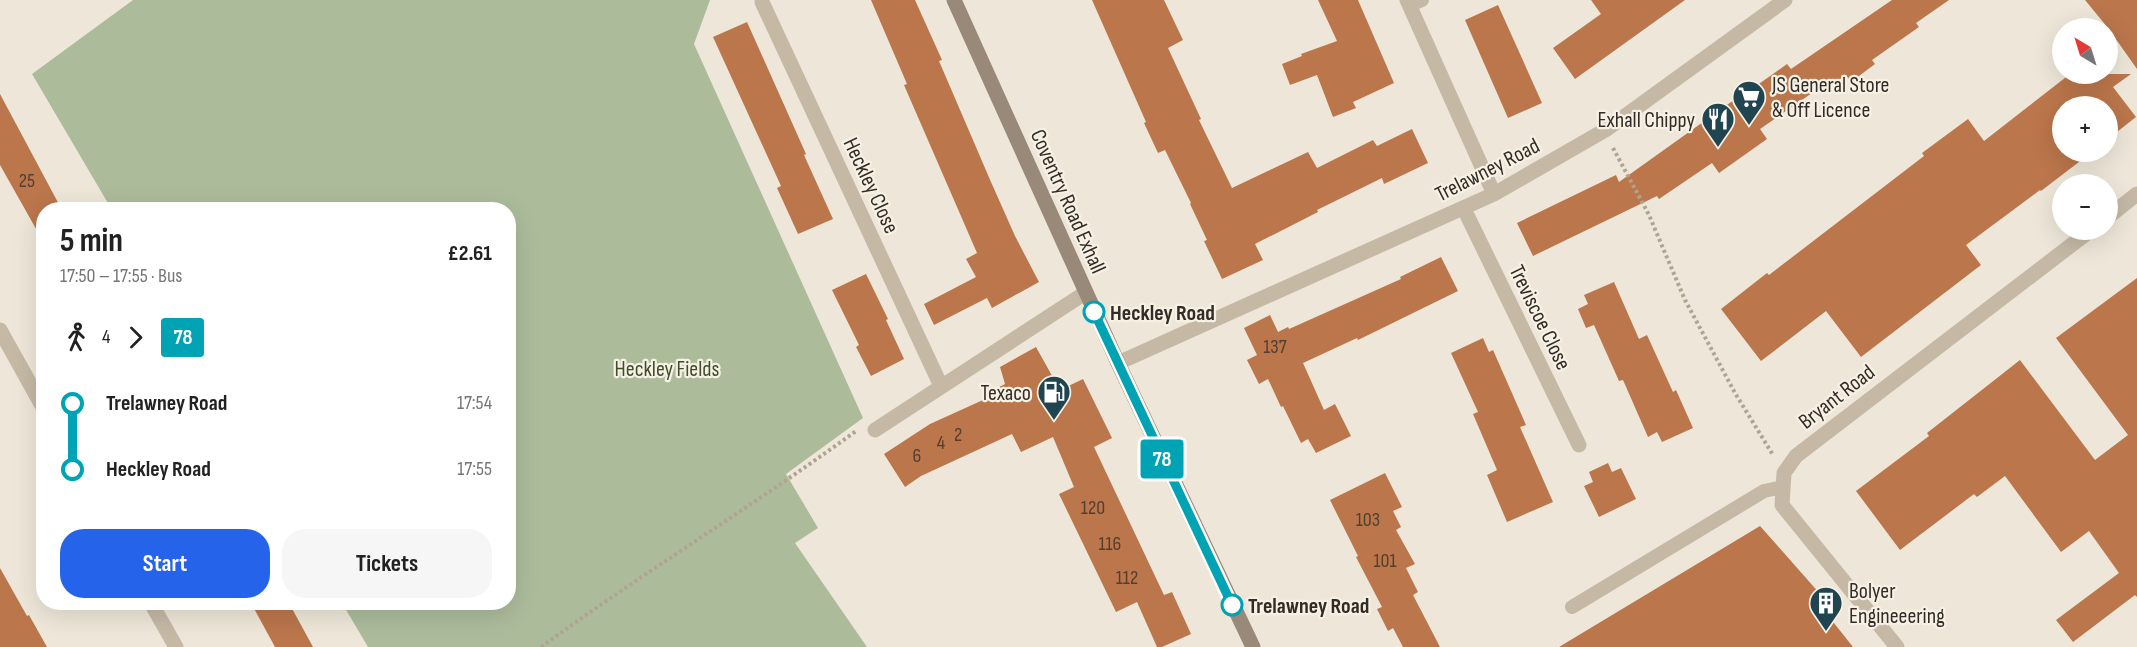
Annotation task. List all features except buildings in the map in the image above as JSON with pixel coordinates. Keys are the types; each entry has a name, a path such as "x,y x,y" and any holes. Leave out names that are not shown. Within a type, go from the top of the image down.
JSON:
{"main road":[{"name":"Coventry Road Exhall","path":"954,0 1170,476 1253,647"}],"street":[{"name":"Trelawney Road","path":"1118,363 1494,194 1607,129 1785,0"},
{"name":"Heckley Close","path":"762,2 941,386"},
{"path":"1413,2 1494,194"},
{"path":"2118,209 2137,194"},
{"name":"Treviscoe Close","path":"1464,209 1579,445"},
{"name":"Bryant Road","path":"1784,480 1796,456 2078,240"},
{"path":"875,430 1085,292"},
{"path":"0,330 36,395"},
{"path":"1784,480 1782,505 1897,647"},
{"path":"155,610 176,647"}],"lane":[{"path":"1572,607 1784,480"}],"path":[{"path":"1607,129 1616,155 1649,215 1685,300 1784,480"},
{"path":"541,647 601,604 794,476 863,425 875,430"}],"green space":[{"name":"Heckley Fields","path":"133,0 710,0 694,44 863,418 786,474 818,528 795,543 867,647 368,647 346,610 516,610 516,202 107,202 32,74"}],"bus line":[{"name":"78","path":"1094,312 1232,605"}],"place":[{"name":"JS General Store & Off Licence","path":"1749,126"},
{"name":"Exhall Chippy","path":"1718,148"},
{"name":"Heckley Road","path":"1094,312"},
{"name":"Texaco","path":"1054,421"},
{"name":"Trelawney Road","path":"1232,605"},
{"name":"Bolyer Engineeering","path":"1826,632"}]}
